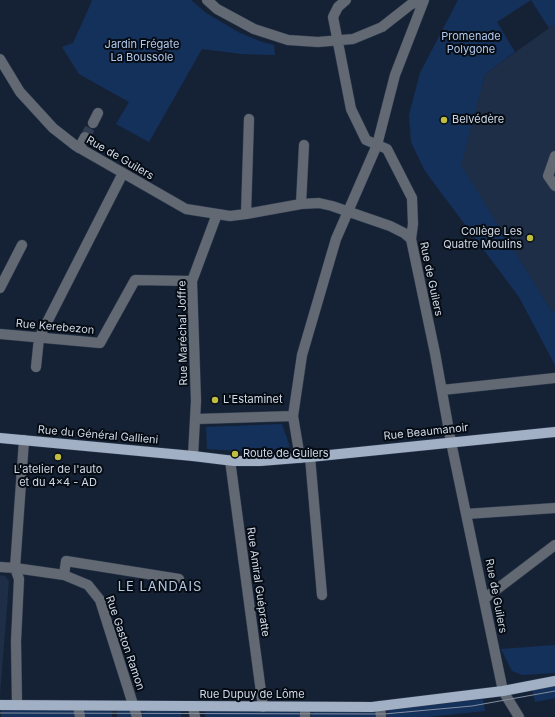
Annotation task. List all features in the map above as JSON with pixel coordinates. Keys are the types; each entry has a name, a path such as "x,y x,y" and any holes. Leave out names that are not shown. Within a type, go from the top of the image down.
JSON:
{"main road":[{"name":"Rue Beaumanoir","path":"230,460 260,461 300,458 555,432"},
{"name":"Rue du Général Gallieni","path":"0,438 230,460"},
{"name":"Rue Dupuy de Lôme","path":"0,705 263,707 305,712 380,706 503,691 555,681"}],"street":[{"path":"207,0 217,9 254,29 288,40 318,42 353,39 382,27 410,5 420,0"},
{"path":"346,0 338,7 333,18 351,109 366,140 387,149 412,198 413,224 411,239"},
{"path":"300,458 293,416 302,355 336,238 377,145 395,75 424,0"},
{"name":"Rue de Guilers","path":"0,59 20,92 53,128 79,148 186,209 230,216 302,204 319,203 347,211 404,233 411,239 442,390 451,442 503,691 519,717"},
{"path":"93,123 98,113"},
{"path":"246,214 249,119"},
{"path":"79,148 85,137"},
{"path":"302,204 304,145"},
{"path":"555,156 548,176 555,186"},
{"path":"36,367 39,338 123,173"},
{"name":"Rue Maréchal Joffre","path":"193,456 196,419 192,281 217,214"},
{"path":"0,288 22,245"},
{"name":"Rue Kerebezon","path":"0,334 100,343 135,280 192,281"},
{"path":"442,390 555,378"},
{"path":"196,419 293,416"},
{"path":"17,705 16,641 19,579 15,568 24,440"},
{"path":"310,457 322,594"},
{"name":"Rue Amiral Guépratte","path":"230,460 263,707"},
{"path":"466,514 555,508"},
{"path":"484,599 555,546"},
{"path":"64,575 66,561 179,579"},
{"name":"Rue Gaston Ramon","path":"0,567 64,575 88,585 100,600 137,717"},
{"path":"78,706 80,717"},
{"path":"193,706 195,717"},
{"path":"380,706 381,717"}],"shaded area":[{"name":"Collège Les Quatre Moulins","path":"555,24 555,311 552,312 460,165 485,74"},
{"path":"0,575 5,576 9,581 0,695"}],"green space":[{"name":"Jardin Frégate La Boussole","path":"91,0 191,0 206,13 240,33 274,45 275,55 242,54 202,49 149,142 116,124 129,102 79,74 62,47 73,43 92,1"},
{"name":"Promenade Polygone","path":"458,0 531,0 497,22 515,52 485,74 461,165 552,312 555,311 555,365 519,297 425,171 411,142 409,115 420,73"},
{"path":"531,0 555,0 555,24 549,28"},
{"path":"282,424 290,447 256,452 207,449 206,427"},
{"path":"555,645 555,673 522,675 512,671 501,649"},
{"path":"555,684 555,698 535,702 532,688"},
{"path":"483,699 485,711 427,717 387,717 387,712 389,710"},
{"path":"1,708 71,708 77,717 1,717"},
{"path":"112,708 112,717 85,717 84,712 86,710"},
{"path":"117,708 129,709 133,717 117,717"},
{"path":"181,710 181,717 142,717 143,713 147,711"},
{"path":"205,710 296,710 300,714 300,717 205,717"},
{"path":"325,710 373,710 377,714 377,717 310,717 315,712"}],"tunnel":[{"path":"85,137 93,123"}],"tram line":[{"path":"0,713 384,714 472,706 555,691"}],"place":[{"name":"Belvédère","path":"444,120"},
{"name":"Collège Les Quatre Moulins","path":"530,238"},
{"name":"L'Estaminet","path":"215,400"},
{"name":"Route de Guilers","path":"235,454"},
{"name":"L'atelier de l'auto et du 4x4 - AD","path":"58,457"}],"district":[{"name":"LE LANDAIS","path":"160,587"}]}
